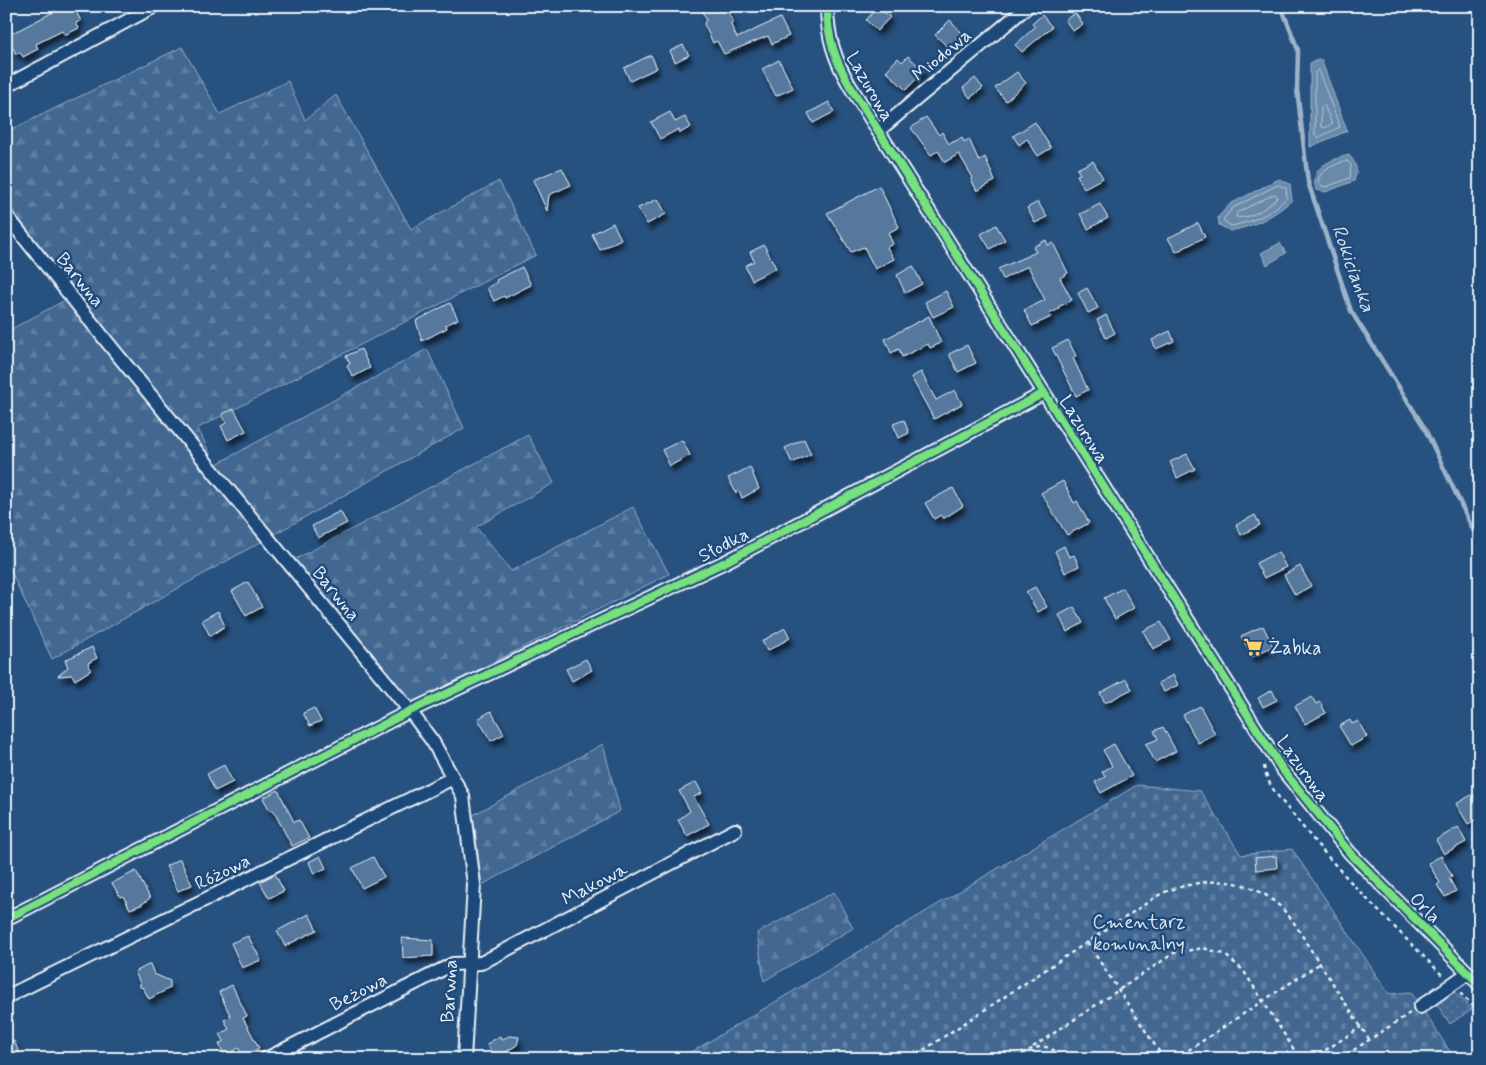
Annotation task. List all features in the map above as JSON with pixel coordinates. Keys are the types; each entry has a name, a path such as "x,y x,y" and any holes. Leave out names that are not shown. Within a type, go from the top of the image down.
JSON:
{"street":[{"path":"6,86 155,6"},
{"name":"Lazurowa","path":"827,6 829,40 837,63 878,131 1282,769 1350,853"},
{"name":"Miodowa","path":"878,131 1028,6"},
{"name":"Barwna","path":"6,215 112,348 410,711 433,742 463,796 474,885 464,1059"},
{"name":"Słodka","path":"6,920 410,711 727,561 1044,393"},
{"name":"Różowa","path":"6,997 453,778"},
{"name":"Makowa","path":"468,964 481,963 735,830"},
{"name":"Orla","path":"1350,853 1480,984"},
{"name":"Beżowa","path":"266,1059 454,964 468,964"},
{"path":"1420,1007 1468,973"}],"path":[{"path":"910,1059 1162,893 1189,883 1232,881 1256,890 1288,915 1369,1040"},
{"path":"1087,942 1164,1059"},
{"path":"1015,1059 1174,953 1203,948 1213,950 1234,960 1243,970 1300,1059"},
{"path":"1175,1059 1319,964"},
{"path":"1340,1059 1420,1007"},
{"path":"1312,1059 1360,1027"},
{"path":"1033,1047 1044,1046 1052,1048 1063,1059"},
{"path":"1022,1054 1025,1059"}],"green space":[{"path":"182,47 220,114 288,81 305,120 336,95 411,229 499,181 536,255 198,428 215,465 427,349 464,428 52,659 6,561 6,332 78,293 6,203 6,132"},
{"path":"528,435 554,483 476,527 511,571 633,507 669,574 412,703 292,561"},
{"path":"603,744 620,811 482,885 473,815"},
{"name":"Cmentarz komunalny","path":"1137,785 1200,791 1241,855 1292,849 1389,994 1411,992 1455,1059 680,1059"},
{"path":"834,892 853,928 764,981 757,933"},
{"path":"1454,991 1472,1009 1450,1024 1436,1003"}],"water":[{"path":"1321,59 1347,131 1310,147 1310,63"},
{"path":"1349,155 1356,167 1354,181 1326,192 1316,190 1315,182 1318,170 1328,162"},
{"path":"1279,179 1290,184 1292,200 1285,206 1263,220 1239,229 1230,231 1219,225 1218,217 1230,204"},
{"path":"1280,243 1286,253 1267,265 1261,253"}],"building":[{"path":"65,6 73,6 81,21 76,23 79,28 65,35 62,31 36,44 38,49 23,57 20,52 16,54 7,36"},
{"path":"712,6 725,6 733,21 731,25 737,38 780,18 789,36 772,44 768,36 724,54 717,41 713,43 704,24 706,19 702,11"},
{"path":"878,7 890,17 877,31 866,20"},
{"path":"1075,13 1083,24 1073,31 1065,20"},
{"path":"1042,15 1052,27 1022,52 1015,45 1035,27 1032,24"},
{"path":"950,20 963,34 949,48 935,35"},
{"path":"683,45 689,55 675,62 670,51"},
{"path":"651,55 657,68 630,81 624,68"},
{"path":"908,56 924,71 906,90 886,71 898,58 902,62"},
{"path":"779,60 793,88 776,96 762,69"},
{"path":"1017,72 1026,83 1006,101 995,88"},
{"path":"975,78 983,88 970,98 963,88"},
{"path":"829,102 834,112 813,123 808,113"},
{"path":"670,112 675,122 685,117 691,127 680,133 679,129 660,139 651,122"},
{"path":"926,117 939,135 942,132 949,144 962,138 964,142 969,139 979,161 985,157 995,181 977,191 971,179 973,178 959,154 945,162 938,151 931,155 911,128"},
{"path":"1035,122 1051,148 1038,156 1027,139 1019,145 1013,136"},
{"path":"1093,161 1103,178 1084,188 1077,175 1080,174 1077,169"},
{"path":"562,168 571,185 549,195 547,211 533,180"},
{"path":"879,186 899,227 888,233 893,244 887,247 894,259 875,269 864,247 851,252 827,213"},
{"path":"658,199 666,214 647,224 638,208"},
{"path":"1038,202 1047,217 1035,223 1027,208"},
{"path":"1100,204 1108,218 1088,229 1080,214"},
{"path":"613,223 621,239 600,250 592,234"},
{"path":"1198,223 1205,237 1176,252 1168,238"},
{"path":"996,225 1005,240 990,249 981,234"},
{"path":"1046,240 1048,245 1053,243 1068,273 1060,278 1072,300 1049,314 1051,317 1032,326 1024,310 1045,300 1028,266 1003,279 998,269 1036,252 1033,247"},
{"path":"764,245 776,268 752,280 745,266 754,261 750,252"},
{"path":"913,266 922,284 905,293 897,275"},
{"path":"522,267 531,285 505,298 504,296 494,301 487,288 497,282 496,280"},
{"path":"1087,288 1098,308 1088,313 1078,293"},
{"path":"946,291 954,307 933,317 925,302"},
{"path":"450,303 458,319 446,325 447,328 422,341 416,321"},
{"path":"1106,315 1115,333 1106,338 1097,320"},
{"path":"929,316 941,343 930,348 928,344 902,357 899,349 891,353 885,339"},
{"path":"1170,331 1174,341 1156,349 1152,340"},
{"path":"1068,340 1076,356 1073,358 1088,390 1076,396 1052,348"},
{"path":"967,345 976,363 958,372 949,354"},
{"path":"361,349 370,368 353,377 347,366 350,364 346,356"},
{"path":"921,372 936,400 955,390 962,404 934,419 911,377"},
{"path":"234,409 246,431 228,440 221,426 226,423 222,414"},
{"path":"904,420 909,433 899,438 893,424"},
{"path":"804,439 811,454 792,463 785,448"},
{"path":"682,440 690,455 670,466 662,450"},
{"path":"1187,454 1195,469 1177,478 1170,462"},
{"path":"750,467 759,489 742,498 739,491 736,493 728,478"},
{"path":"1063,481 1074,503 1077,501 1089,523 1067,535 1041,493"},
{"path":"953,488 963,506 943,519 941,515 934,519 925,503"},
{"path":"340,511 347,523 318,538 312,526"},
{"path":"1255,515 1260,525 1241,535 1236,525"},
{"path":"1064,546 1069,557 1074,555 1079,566 1065,573 1055,551"},
{"path":"1278,552 1286,567 1264,578 1256,563"},
{"path":"1300,566 1311,586 1295,595 1284,575"},
{"path":"248,582 262,607 246,616 232,591"},
{"path":"1035,587 1047,607 1038,612 1026,592"},
{"path":"1123,588 1134,608 1115,619 1104,598"},
{"path":"1074,607 1083,623 1067,632 1059,615"},
{"path":"218,611 225,626 210,636 202,620"},
{"path":"1161,622 1171,640 1153,649 1143,631"},
{"path":"1263,626 1273,646 1252,657 1241,636"},
{"path":"785,628 790,638 767,651 762,641"},
{"path":"92,647 97,658 88,663 91,670 75,680 72,675 58,676 68,667 65,660"},
{"path":"586,659 592,670 572,681 566,669"},
{"path":"1173,675 1178,685 1164,692 1158,683"},
{"path":"1126,679 1132,689 1105,703 1100,693"},
{"path":"1272,690 1277,700 1263,707 1258,698"},
{"path":"1312,697 1316,704 1320,702 1326,713 1305,724 1295,706"},
{"path":"1200,706 1215,734 1198,743 1183,715"},
{"path":"314,708 321,721 310,726 303,713"},
{"path":"491,711 504,734 491,741 478,719"},
{"path":"1350,720 1352,724 1358,721 1367,737 1351,746 1339,726"},
{"path":"1163,727 1176,751 1155,762 1146,744 1158,739 1154,731"},
{"path":"1114,744 1132,776 1101,793 1095,782 1105,777 1102,772 1112,766 1103,750"},
{"path":"224,765 233,782 215,791 207,774"},
{"path":"696,782 702,793 694,797 709,824 687,836 678,820 690,811 679,791"},
{"path":"278,790 294,822 299,820 309,838 292,846 273,810 270,811 263,798"},
{"path":"1473,794 1480,805 1480,817 1468,824 1456,804"},
{"path":"1458,827 1466,842 1444,854 1436,840"},
{"path":"320,856 326,868 314,874 309,862"},
{"path":"1276,856 1277,868 1256,870 1255,858"},
{"path":"1441,856 1452,876 1449,878 1456,891 1445,897 1437,885 1440,883 1428,863"},
{"path":"373,857 384,877 362,888 352,868"},
{"path":"180,859 192,885 178,891 166,866"},
{"path":"136,871 150,898 141,905 130,909 123,896 120,897 112,883"},
{"path":"275,874 284,891 269,898 260,882"},
{"path":"309,914 317,930 285,946 277,931"},
{"path":"248,936 261,960 242,968 231,943"},
{"path":"402,938 433,940 433,956 403,958"},
{"path":"150,964 154,974 170,981 170,988 149,999 143,988 140,987 135,972"},
{"path":"232,985 247,1016 243,1018 259,1048 243,1057 239,1048 225,1056 219,1044 224,1041 220,1034 229,1029 224,1020 231,1017 219,992"},
{"path":"500,1036 501,1040 509,1036 519,1037 517,1045 495,1059 487,1044"},
{"path":"14,1041 22,1059 6,1059 6,1045"}],"waterway":[{"name":"Rokicianka","path":"1281,6 1298,50 1297,89 1308,182 1351,311 1424,427 1480,544"}],"cycle path":[{"path":"827,6 830,38 840,67 850,86 1282,769 1350,853 1480,985"},
{"path":"6,919 410,711 727,561 1044,393"}],"place":[{"name":"Żabka","path":"1253,647"}]}
